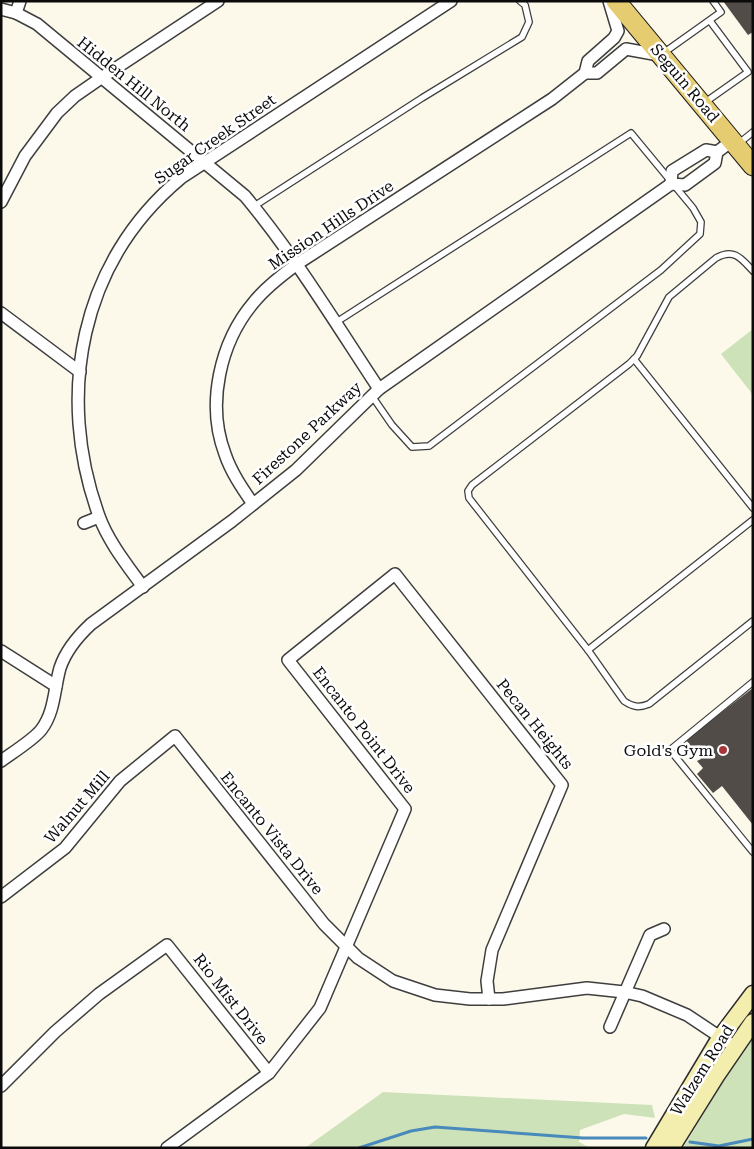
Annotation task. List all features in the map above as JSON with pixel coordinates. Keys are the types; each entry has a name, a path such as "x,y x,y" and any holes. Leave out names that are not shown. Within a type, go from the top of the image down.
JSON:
{"main road":[{"name":"Seguin Road","path":"616,1 753,166"}],"street":[{"path":"16,13 20,1"},
{"path":"1,202 25,156 43,130 75,96 218,1"},
{"name":"Sugar Creek Street","path":"143,586 117,550 99,517 89,482 79,424 80,372 86,328 96,295 112,260 134,228 161,195 181,178 451,1"},
{"name":"Mission Hills Drive","path":"253,504 224,453 217,408 220,376 229,344 244,315 265,290 297,264 552,99 585,73 588,61 614,38 618,31 609,1"},
{"name":"Hidden Hill North","path":"1,9 16,13 37,24 244,196 297,264 335,322 376,393"},
{"name":"Mission Hills Drive","path":"585,73 597,74 626,49 661,55"},
{"name":"Firestone Parkway","path":"671,184 672,171 706,150 717,152 735,143"},
{"name":"Firestone Parkway","path":"1,761 41,730 52,708 56,686 67,651 91,624 296,470 376,393 671,184 684,185 716,163 717,152"},
{"path":"1,313 80,372"},
{"path":"84,524 99,517"},
{"name":"Encanto Point Drive","path":"167,1148 269,1074 320,1008 405,809 288,660 394,574"},
{"name":"Pecan Heights","path":"394,574 562,784 492,950 488,982 489,999"},
{"path":"1,651 56,686"},
{"name":"Encanto Vista Drive","path":"176,736 305,901 345,948"},
{"name":"Walnut Mill","path":"1,898 64,848 120,781 176,736"},
{"path":"610,1027 650,935 664,929"},
{"name":"Rio Mist Drive","path":"1,1086 55,1032 99,994 167,945 269,1074"},
{"path":"345,948 380,974 393,981 419,991 449,997 489,999 587,988 642,996 686,1014 735,1047"},
{"name":"Walzem Road","path":"654,1148 720,1038 753,994"},
{"name":"Walzem Road","path":"671,1148 753,1022"}],"lane":[{"path":"254,207 422,98 522,37 529,22 525,5 520,1"},
{"path":"661,55 721,12 713,1"},
{"path":"702,104 748,72 710,21"},
{"path":"735,143 753,132"},
{"path":"335,322 631,133 671,184 693,208 701,222 700,234 660,270 429,446 412,447 392,425 376,393"},
{"path":"753,271 741,257 723,254 716,258 669,297 634,359 472,485 468,491 468,498 588,650 624,701 630,705 640,707 649,704 753,621"},
{"path":"634,359 753,508"},
{"path":"588,650 753,520"},
{"path":"753,682 670,750 753,852"}],"green space":[{"path":"753,329 753,395 721,354"},
{"path":"753,1038 753,1148 683,1148 731,1069"},
{"path":"383,1092 652,1105 655,1118 624,1114 580,1130 579,1142 590,1148 305,1148"}],"building":[{"path":"723,1 753,1 753,32 748,35"},
{"name":"Gold's Gym","path":"753,688 753,825 722,786 713,793 697,774 703,768 697,761 701,759 686,740"}],"waterway":[{"path":"359,1148 411,1131 435,1127 583,1138 646,1138"},
{"path":"690,1142 719,1146 753,1139"}],"place":[{"name":"Gold's Gym","path":"723,750"}]}
